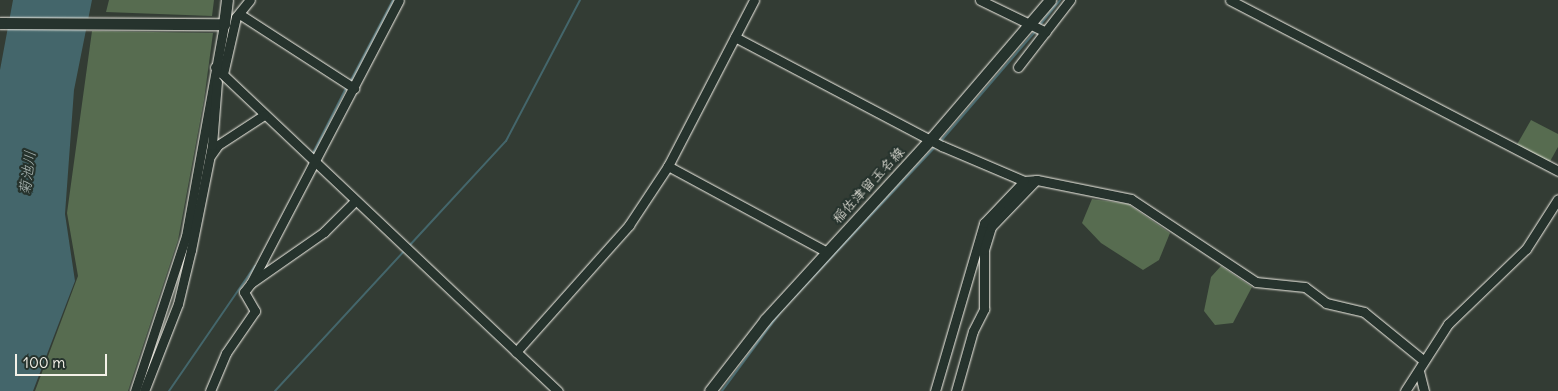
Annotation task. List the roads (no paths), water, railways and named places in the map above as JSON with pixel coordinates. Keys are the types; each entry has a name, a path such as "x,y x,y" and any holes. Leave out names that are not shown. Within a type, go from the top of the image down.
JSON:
{"main road":[{"path":"0,23 219,24 226,0"},
{"name":"稲佐津留玉名線","path":"710,391 765,320 827,252 936,142 1050,0"}],"street":[{"path":"135,391 186,236 219,70 236,17 241,15 250,0"},
{"path":"210,391 226,353 255,311 244,292 251,283 350,86 399,0"},
{"path":"516,352 603,259 668,166 754,0"},
{"path":"980,0 1029,26 1046,32"},
{"path":"1018,67 1070,0"},
{"path":"1230,0 1558,171"},
{"path":"241,15 350,86"},
{"path":"144,391 178,304 210,158 219,70 219,24"},
{"path":"735,37 936,142 1024,181 1036,180 1131,199 1256,282 1305,287 1326,303 1364,312 1423,360"},
{"path":"219,70 264,115 558,391"},
{"path":"210,158 218,145 264,115"},
{"path":"668,166 827,252"},
{"path":"956,391 973,331 984,309 984,250 991,227 1036,180"},
{"path":"935,391 984,223 1024,181"},
{"path":"1405,391 1419,371 1423,360 1448,324 1526,249 1558,200"},
{"path":"251,283 324,232 355,201"},
{"path":"1419,371 1424,391"}],"water":[{"name":"菊池川","path":"13,0 92,0 74,90 65,214 75,281 33,391 0,391 0,70"}],"waterway":[{"path":"350,82 393,0"},
{"path":"409,246 506,141 580,0"},
{"path":"1040,25 1060,0"},
{"path":"941,141 1034,33"},
{"path":"312,155 347,86"},
{"path":"722,391 782,310 936,146"},
{"path":"275,391 405,250"},
{"path":"169,391 255,266"}]}
